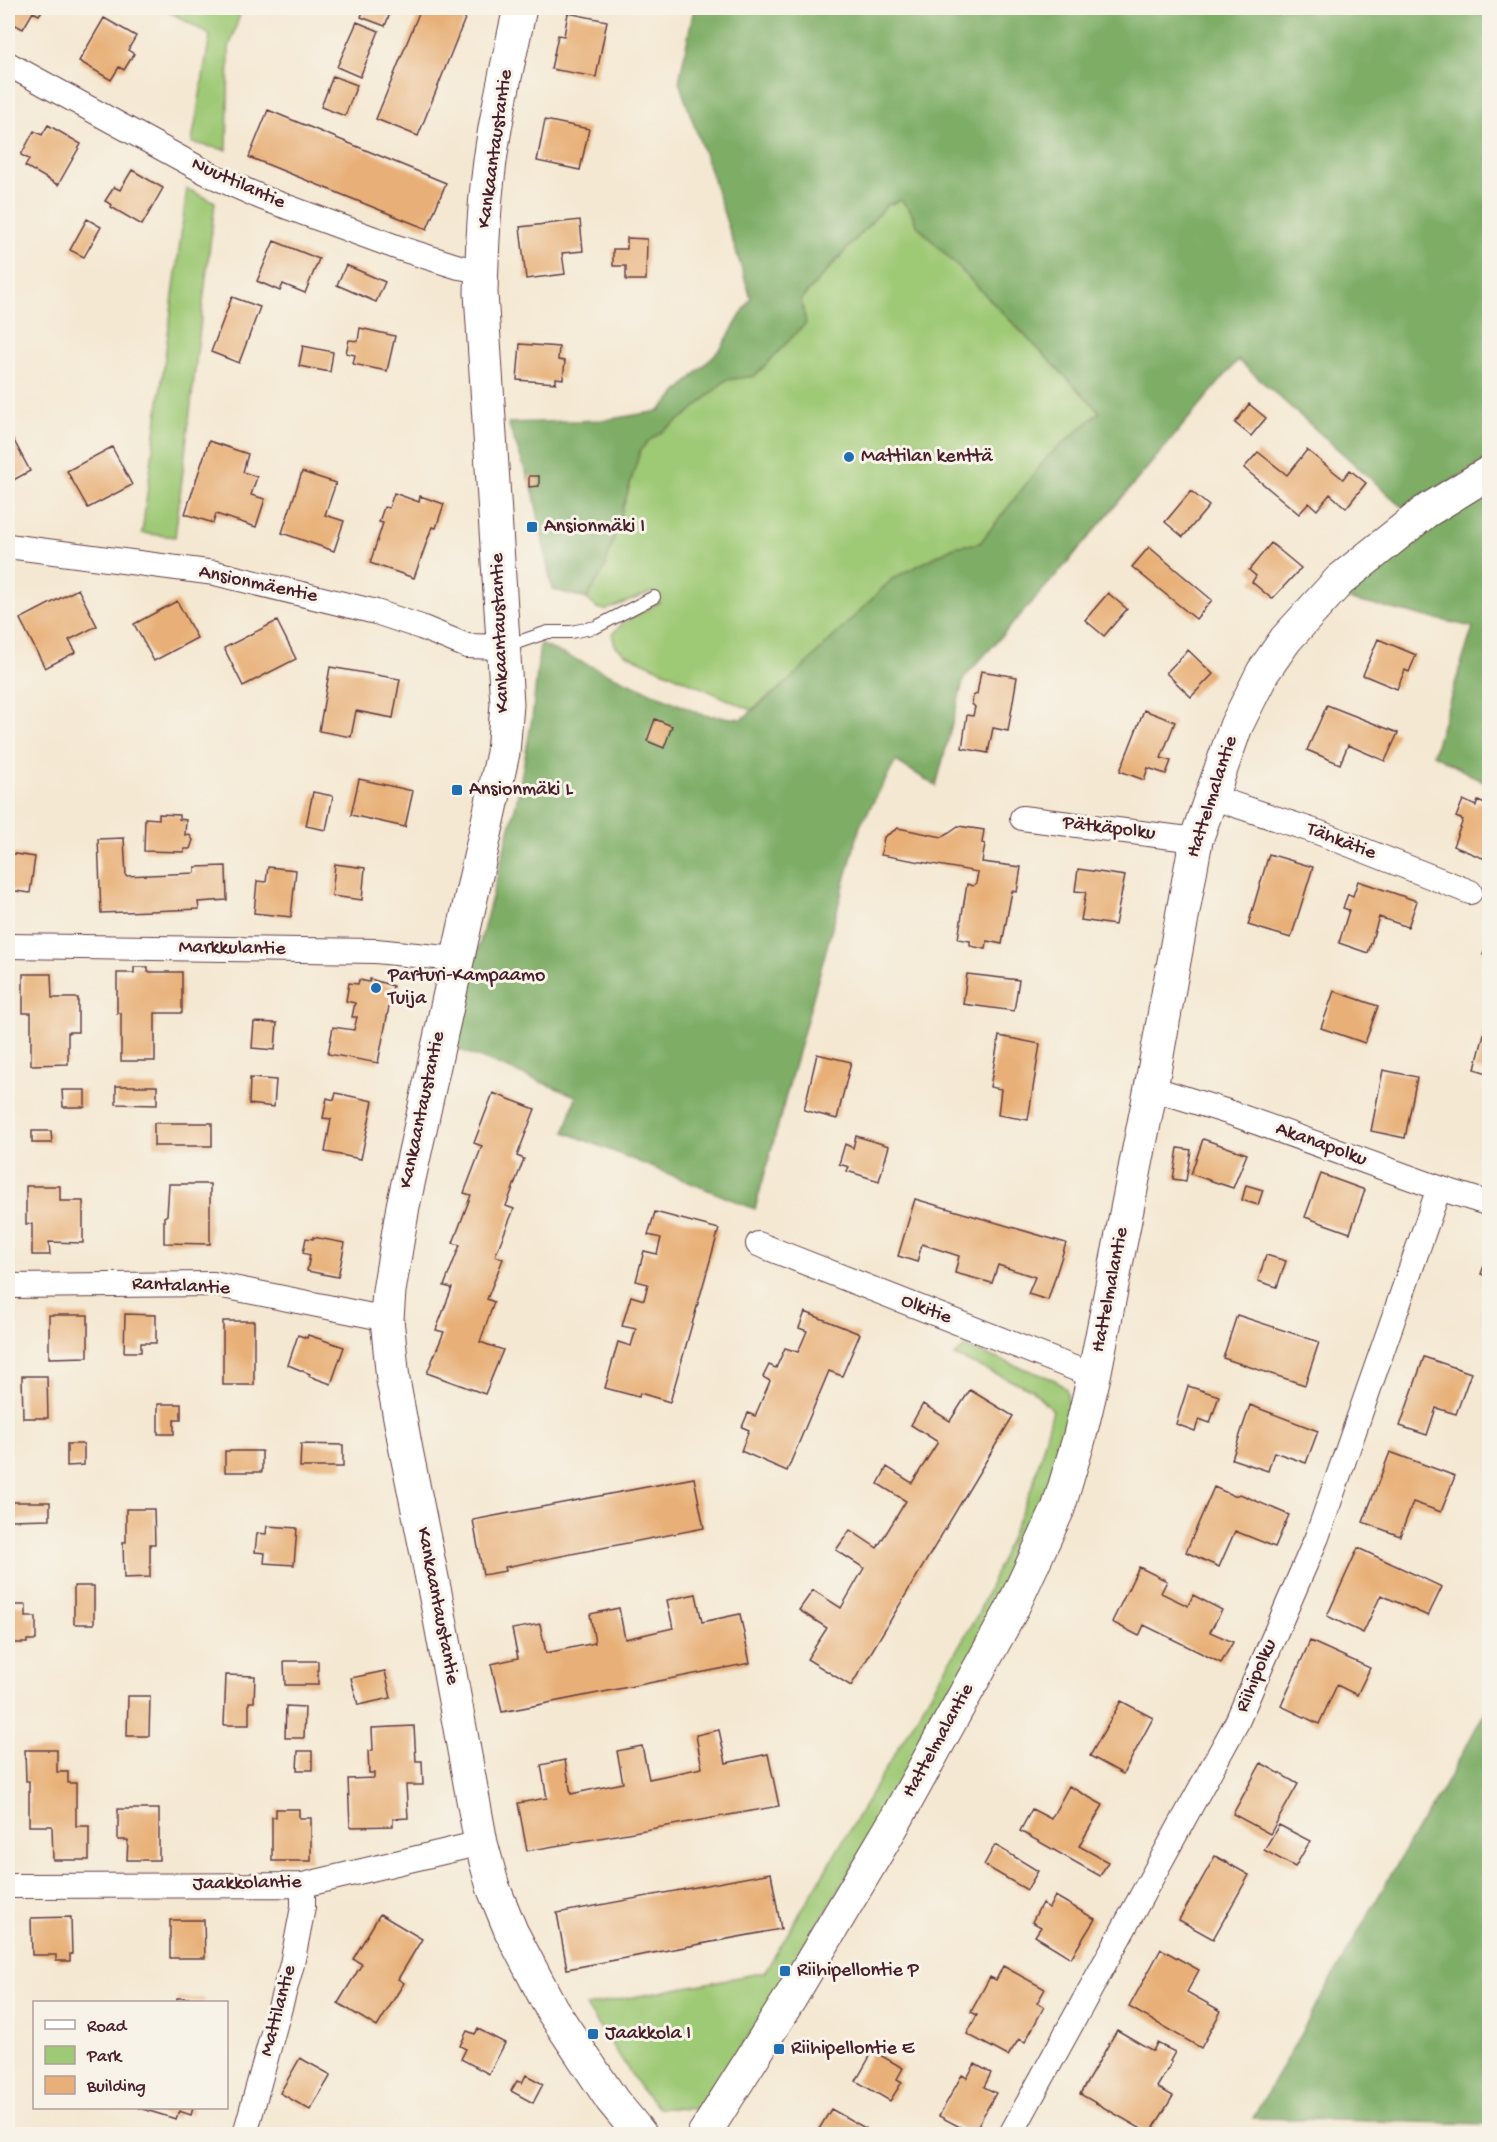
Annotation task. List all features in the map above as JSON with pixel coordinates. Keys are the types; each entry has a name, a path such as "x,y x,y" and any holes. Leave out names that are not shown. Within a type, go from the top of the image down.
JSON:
{"street":[{"name":"Kankaantaustantie","path":"520,8 496,118 489,168 482,271 507,704 502,753 403,1206 389,1291 387,1319 393,1380 406,1450 482,1843 493,1887 511,1930 552,2010 612,2100 640,2134"},
{"name":"Nuuttilantie","path":"8,64 211,175 263,198 399,248 459,267 482,271"},
{"name":"Hattelmalantie","path":"704,2134 789,2000 894,1823 1011,1611 1058,1509 1079,1439 1094,1376 1151,1089 1196,840 1236,726 1263,672 1286,639 1314,606 1364,558 1416,519 1490,472"},
{"name":"Ansionmäentie","path":"8,546 215,573 376,612 467,646 503,647"},
{"name":"Tähkätie","path":"1211,797 1320,833 1470,892"},
{"name":"Pätkäpolku","path":"1022,818 1196,840"},
{"name":"Markkulantie","path":"8,946 376,951 456,959"},
{"name":"Akanapolku","path":"1151,1089 1228,1112 1490,1204"},
{"name":"Riihipolku","path":"1011,2134 1237,1722 1317,1537 1440,1188"},
{"name":"Olkitie","path":"758,1244 1094,1376"},
{"name":"Rantalantie","path":"8,1286 213,1284 387,1319"},
{"name":"Jaakkolantie","path":"8,1886 303,1885 482,1843"},
{"name":"Mattilantie","path":"245,2134 292,1964 303,1907 303,1885"}],"lane":[{"path":"503,647 548,632 571,632 596,627 654,597"}],"green space":[{"path":"163,8 242,8 229,48 227,150 192,143 210,35"},
{"path":"694,8 1489,8 1489,458 1406,510 1238,360 1067,563 964,678 936,786 896,761 860,826 755,1209 565,1132 576,1096 453,1047 517,800 532,719 540,644 703,715 742,719 789,681 892,579 954,547 980,543 1048,456 1100,412 916,224 911,211 901,200 887,205 801,299 806,323 755,376 726,380 688,414 647,442 640,451 605,567 587,599 552,589 534,494 508,423 605,420 659,411 722,347 751,298 679,82"},
{"path":"187,189 215,202 175,537 142,533"},
{"name":"Mattilan kenttä","path":"901,200 911,211 916,224 1100,412 1048,456 980,543 954,547 892,579 789,681 751,710 624,653 615,645 612,634 624,622 660,602 652,592 606,610 597,608 587,599 605,567 640,451 647,442 688,414 726,380 755,376 801,300 887,205"},
{"path":"1489,491 1489,785 1433,754 1473,627 1342,598 1429,529"},
{"path":"965,1347 1055,1380 1066,1389 1071,1416 1033,1526 971,1660 830,1906 706,2104 699,2109 659,2108 641,2089 586,2006 765,1972 978,1614 1033,1485 1053,1410 1031,1389 954,1356"},
{"path":"1489,1704 1489,2124 1253,2118 1418,1827 1439,1796"}],"building":[{"path":"8,8 44,8 39,15 33,12 23,29 8,21"},
{"path":"364,8 392,8 385,26 361,17"},
{"path":"421,8 444,8 466,16 418,136 376,119"},
{"path":"568,13 607,21 596,77 551,69 558,35 564,36"},
{"path":"104,18 136,36 128,50 134,54 124,70 119,67 111,80 79,61"},
{"path":"357,22 379,31 360,77 337,67"},
{"path":"333,76 357,85 345,116 321,107"},
{"path":"268,110 446,183 427,229 249,157"},
{"path":"545,120 589,129 580,170 537,161"},
{"path":"48,125 81,144 58,185 25,166 29,159 21,155 34,131 42,135"},
{"path":"132,170 163,188 142,225 105,201 114,187 120,190"},
{"path":"87,219 101,227 84,257 70,250"},
{"path":"580,220 583,251 562,253 565,274 526,279 520,227"},
{"path":"627,238 647,239 646,280 626,280 626,266 613,266 613,249 627,249"},
{"path":"274,241 319,259 305,293 283,284 280,291 257,281"},
{"path":"346,265 385,282 376,302 337,285"},
{"path":"232,297 260,307 239,363 211,352"},
{"path":"360,328 395,336 387,371 353,364 355,355 346,353 349,340 358,341"},
{"path":"520,344 559,347 558,360 565,361 563,379 556,378 556,383 517,380"},
{"path":"303,346 333,352 330,372 299,366"},
{"path":"1249,404 1266,418 1251,436 1235,423"},
{"path":"11,435 30,471 8,483 8,437"},
{"path":"209,441 248,454 243,472 257,477 251,495 265,499 256,527 216,514 213,523 185,514"},
{"path":"112,447 132,485 88,508 67,471"},
{"path":"1307,450 1343,479 1350,470 1366,483 1346,508 1330,494 1317,510 1309,503 1299,514 1244,468 1258,452 1287,475"},
{"path":"302,472 336,483 325,515 344,521 334,551 282,533"},
{"path":"529,476 539,476 539,486 529,487"},
{"path":"1191,491 1209,506 1183,537 1165,522"},
{"path":"394,493 419,502 420,496 444,504 436,528 432,527 414,578 370,563 383,523 379,522 384,507 389,508"},
{"path":"1271,543 1301,568 1272,599 1252,582 1256,576 1249,570"},
{"path":"1149,547 1212,600 1196,619 1132,567"},
{"path":"78,589 97,626 69,640 76,652 45,668 20,619"},
{"path":"1108,593 1127,609 1104,636 1085,620"},
{"path":"177,601 197,638 154,661 134,624"},
{"path":"277,621 296,659 243,686 224,648"},
{"path":"1378,639 1416,655 1409,672 1405,670 1397,689 1363,675"},
{"path":"1188,650 1213,674 1191,697 1166,673"},
{"path":"330,667 400,679 393,718 356,711 351,737 319,731"},
{"path":"981,671 1017,677 1008,731 993,728 988,753 962,748 967,715 973,716 975,707 972,704 973,696 977,694"},
{"path":"1327,705 1398,733 1385,761 1348,745 1340,764 1307,750"},
{"path":"1144,710 1175,722 1161,758 1171,761 1166,774 1148,768 1144,780 1120,771"},
{"path":"655,719 672,726 664,748 647,741"},
{"path":"359,779 413,791 405,827 351,815"},
{"path":"313,792 333,796 326,830 306,826"},
{"path":"1463,800 1476,806 1478,801 1490,806 1490,861 1453,846 1463,820 1456,817"},
{"path":"159,814 179,815 179,819 186,820 185,835 189,834 193,840 190,849 184,849 184,852 144,851 145,818 159,819"},
{"path":"958,826 984,830 982,843 985,844 982,862 1021,867 1017,892 1012,891 1002,944 987,941 986,949 970,946 970,941 958,939 967,884 973,886 976,883 978,872 881,855 884,837 898,828 942,837"},
{"path":"124,838 126,876 195,873 195,867 226,866 227,900 198,902 199,909 101,913 98,839"},
{"path":"8,853 35,857 30,893 8,890"},
{"path":"1269,854 1313,867 1291,938 1248,925"},
{"path":"335,864 365,868 362,900 332,896"},
{"path":"268,867 296,870 291,917 254,913 257,881 266,882"},
{"path":"1078,869 1125,876 1115,925 1081,920 1086,892 1075,891"},
{"path":"1358,881 1417,901 1408,927 1379,917 1368,953 1339,943 1349,910 1343,908 1348,894 1353,896"},
{"path":"1490,932 1490,957 1483,955"},
{"path":"134,967 148,967 148,972 182,972 182,1013 155,1013 155,1061 121,1061 121,1013 117,1013 117,973 134,973"},
{"path":"23,974 51,974 52,998 78,998 78,1032 68,1032 68,1064 31,1065 31,1013 23,1013"},
{"path":"967,974 1019,980 1014,1011 963,1004"},
{"path":"370,979 393,986 378,1063 328,1054 333,1027 354,1030 357,1017 352,1017 355,1003 346,1001 349,983 358,984 359,980 369,982"},
{"path":"1334,991 1378,1006 1365,1043 1321,1028"},
{"path":"254,1022 277,1023 275,1050 252,1048"},
{"path":"1484,1034 1490,1036 1490,1074 1475,1069"},
{"path":"999,1036 1040,1044 1028,1120 998,1115 1001,1089 990,1087"},
{"path":"817,1054 851,1062 837,1119 804,1110"},
{"path":"1383,1070 1417,1077 1405,1138 1371,1131"},
{"path":"250,1078 276,1080 274,1107 249,1104"},
{"path":"116,1086 157,1086 157,1105 116,1104"},
{"path":"62,1090 85,1090 85,1107 63,1107"},
{"path":"336,1093 373,1101 361,1159 325,1152 331,1119 323,1118 327,1098 334,1100"},
{"path":"493,1093 535,1109 517,1156 524,1159 506,1206 514,1209 495,1256 503,1259 487,1299 494,1302 480,1342 503,1350 485,1394 427,1373 444,1332 436,1330 452,1288 444,1286 460,1245 453,1243 471,1195 464,1193 482,1146 474,1143"},
{"path":"154,1123 212,1123 212,1146 154,1146"},
{"path":"32,1131 51,1131 52,1143 32,1143"},
{"path":"856,1136 889,1146 879,1181 847,1171 849,1167 839,1164 845,1144 853,1148"},
{"path":"1203,1139 1247,1154 1233,1188 1191,1174"},
{"path":"1178,1148 1191,1150 1186,1181 1173,1179"},
{"path":"1321,1174 1365,1190 1350,1233 1305,1217"},
{"path":"169,1184 210,1184 210,1244 164,1243 164,1217 167,1215"},
{"path":"1246,1185 1263,1190 1258,1205 1242,1200"},
{"path":"26,1186 60,1186 60,1201 83,1201 83,1243 49,1242 50,1255 32,1255 32,1224 26,1224"},
{"path":"915,1199 1066,1243 1048,1300 1028,1294 1035,1277 998,1265 992,1283 955,1273 959,1256 922,1244 917,1262 898,1256"},
{"path":"655,1212 719,1229 670,1402 640,1393 639,1397 605,1388 618,1342 631,1346 636,1329 622,1326 631,1296 644,1300 648,1284 636,1281 644,1251 657,1254 661,1238 648,1235"},
{"path":"313,1237 345,1243 338,1277 307,1271 310,1255 303,1253 306,1238 313,1239"},
{"path":"1490,1248 1490,1277 1481,1274"},
{"path":"1266,1255 1286,1261 1277,1287 1258,1281"},
{"path":"805,1312 860,1334 842,1376 829,1371 787,1471 741,1451 749,1430 742,1427 748,1413 755,1416 770,1381 763,1377 769,1365 776,1368 785,1348 798,1352 807,1331 799,1328"},
{"path":"125,1314 156,1315 156,1343 141,1343 141,1352 124,1352"},
{"path":"49,1315 88,1315 88,1357 49,1358"},
{"path":"1237,1315 1319,1342 1305,1385 1223,1358"},
{"path":"223,1321 254,1321 254,1385 223,1385"},
{"path":"298,1335 307,1338 308,1335 344,1347 331,1384 288,1365"},
{"path":"1424,1357 1471,1373 1456,1414 1436,1408 1427,1435 1400,1426"},
{"path":"22,1376 47,1376 48,1418 23,1418"},
{"path":"1188,1386 1219,1396 1210,1423 1199,1419 1195,1431 1176,1424"},
{"path":"970,1390 1013,1416 851,1686 807,1659 827,1628 799,1610 813,1590 841,1608 864,1568 836,1550 850,1530 877,1548 906,1501 878,1484 887,1467 912,1483 938,1442 911,1425 923,1404 950,1421"},
{"path":"158,1404 181,1404 181,1420 174,1420 174,1434 158,1434"},
{"path":"1250,1405 1318,1431 1306,1463 1274,1452 1268,1471 1232,1459"},
{"path":"67,1444 84,1444 84,1465 67,1466"},
{"path":"301,1444 343,1445 343,1467 300,1467"},
{"path":"225,1451 262,1451 262,1472 225,1472"},
{"path":"1390,1452 1455,1476 1441,1512 1413,1502 1400,1536 1363,1522"},
{"path":"694,1478 704,1528 505,1567 506,1571 483,1575 473,1520"},
{"path":"1214,1487 1234,1496 1240,1494 1289,1515 1275,1547 1235,1531 1219,1567 1186,1552"},
{"path":"10,1502 50,1502 50,1519 10,1520"},
{"path":"126,1509 154,1509 155,1544 150,1544 150,1577 124,1578 123,1542 126,1542"},
{"path":"267,1526 297,1528 294,1565 264,1563 265,1553 255,1552 257,1533 266,1534"},
{"path":"1358,1548 1442,1587 1428,1616 1381,1595 1363,1633 1327,1616"},
{"path":"1139,1567 1167,1581 1161,1593 1188,1606 1193,1595 1222,1610 1210,1632 1233,1642 1221,1663 1144,1625 1139,1636 1112,1622"},
{"path":"74,1586 94,1586 94,1624 74,1624"},
{"path":"696,1594 702,1622 740,1614 750,1663 502,1712 491,1664 518,1658 512,1629 540,1624 546,1653 595,1643 590,1614 619,1608 625,1639 673,1628 667,1600"},
{"path":"8,1605 26,1605 26,1617 36,1617 36,1640 27,1640 27,1643 8,1643"},
{"path":"1310,1641 1370,1668 1357,1695 1337,1685 1319,1724 1281,1706"},
{"path":"284,1661 318,1661 318,1685 285,1685"},
{"path":"385,1671 391,1698 358,1705 351,1678"},
{"path":"226,1675 255,1676 254,1702 249,1702 249,1725 224,1725"},
{"path":"128,1696 150,1696 149,1736 127,1736"},
{"path":"1121,1701 1153,1718 1123,1774 1090,1756"},
{"path":"286,1706 305,1707 304,1738 285,1738"},
{"path":"414,1726 416,1761 422,1761 423,1785 406,1785 408,1818 393,1819 393,1826 350,1827 348,1779 374,1778 374,1773 369,1773 368,1751 373,1750 372,1728"},
{"path":"719,1730 726,1763 768,1754 779,1806 527,1851 518,1803 547,1798 541,1765 565,1760 571,1794 623,1783 617,1751 642,1746 649,1779 702,1768 696,1735"},
{"path":"25,1750 57,1750 57,1772 68,1772 68,1783 76,1783 76,1826 89,1826 89,1860 53,1860 52,1826 29,1826 29,1781 26,1781"},
{"path":"298,1751 312,1751 312,1770 297,1770"},
{"path":"1261,1763 1298,1784 1270,1834 1233,1814"},
{"path":"1069,1786 1103,1805 1079,1846 1108,1862 1100,1876 1020,1831 1032,1809 1051,1819"},
{"path":"118,1809 159,1809 159,1860 127,1860 128,1840 118,1840"},
{"path":"276,1809 299,1809 299,1818 311,1818 311,1861 272,1861 272,1817 276,1817"},
{"path":"1279,1825 1310,1841 1295,1867 1264,1850"},
{"path":"995,1845 1038,1871 1027,1890 984,1865"},
{"path":"1215,1856 1249,1875 1213,1939 1179,1920"},
{"path":"771,1873 781,1929 567,1969 557,1913"},
{"path":"1055,1896 1095,1919 1071,1958 1035,1936 1041,1927 1032,1922 1042,1903 1049,1908"},
{"path":"380,1914 422,1939 398,1979 404,1983 377,2027 338,2003 362,1964 353,1959"},
{"path":"71,1917 72,1954 70,1954 70,1961 56,1961 56,1955 32,1955 31,1918"},
{"path":"170,1920 204,1920 205,1958 170,1958"},
{"path":"1161,1949 1199,1970 1187,1992 1221,2011 1201,2048 1129,2007"},
{"path":"1003,1966 1045,1989 1037,2003 1044,2007 1025,2042 1019,2039 1008,2056 967,2034 977,2015 971,2012 990,1977 996,1980"},
{"path":"177,1998 204,1998 205,2001 177,2001"},
{"path":"478,2029 505,2043 489,2074 461,2059 466,2049 460,2046 467,2031 475,2034"},
{"path":"1117,2030 1153,2051 1157,2043 1175,2052 1170,2061 1172,2062 1157,2087 1173,2096 1150,2134 1080,2094"},
{"path":"873,2051 903,2068 897,2079 902,2082 890,2101 856,2081"},
{"path":"300,2058 331,2075 310,2110 280,2093"},
{"path":"975,2064 991,2073 984,2087 996,2093 973,2134 939,2116 962,2075 967,2078"},
{"path":"526,2075 543,2084 533,2103 511,2091 517,2081 522,2083"},
{"path":"142,2109 193,2109 191,2115 179,2111 176,2119"},
{"path":"831,2109 876,2134 816,2134"},
{"path":"1069,2127 1081,2134 1064,2134"}],"place":[{"name":"Mattilan kenttä","path":"849,457"},
{"name":"Ansionmäki I","path":"532,527"},
{"name":"Ansionmäki L","path":"457,790"},
{"name":"Parturi-Kampaamo Tuija","path":"376,988"},
{"name":"Riihipellontie P","path":"785,1971"},
{"name":"Jaakkola I","path":"593,2034"},
{"name":"Riihipellontie E","path":"779,2049"}]}
